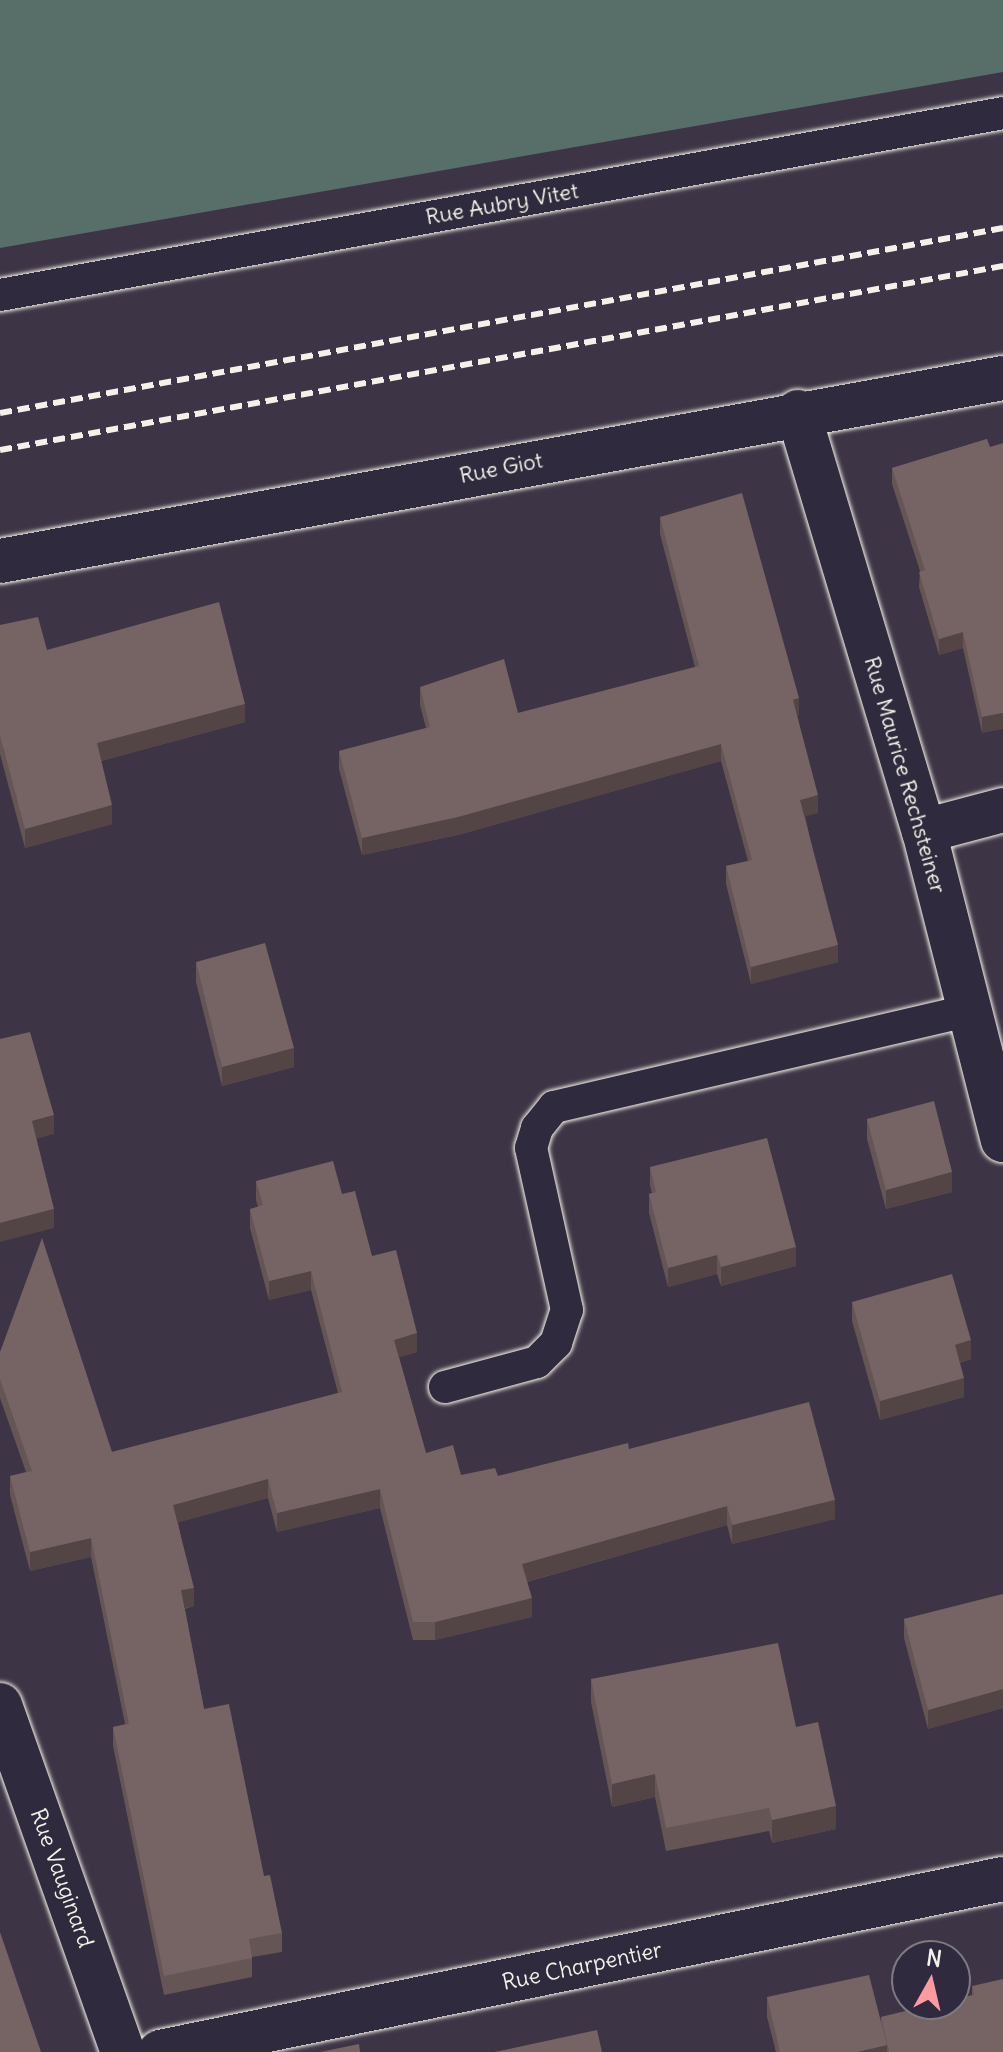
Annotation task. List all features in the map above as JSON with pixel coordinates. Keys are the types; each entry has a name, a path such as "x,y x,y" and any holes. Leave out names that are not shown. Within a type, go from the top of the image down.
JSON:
{"street":[{"name":"Rue Giot","path":"0,561 798,412 1003,378"},
{"name":"Rue Maurice Rechsteiner","path":"798,412 924,831 1003,1140"},
{"path":"924,831 1003,810"},
{"name":"Rue Vauginard","path":"0,1705 123,2052"},
{"name":"Rue Charpentier","path":"160,2052 1003,1879"}],"lane":[{"name":"Rue Aubry Vitet","path":"0,295 1003,113"},
{"path":"445,1387 537,1362 556,1343 567,1310 531,1148 537,1128 554,1107 970,1010"}],"green space":[{"path":"0,0 1003,0 1003,72 0,248"}],"building":[{"path":"987,439 990,447 1003,443 1003,713 982,717 963,632 939,639 919,572 925,570 892,468"},
{"path":"742,493 799,698 793,700 818,795 800,800 838,945 751,967 726,866 752,860 721,744 458,817 362,838 339,751 430,727 420,687 504,659 518,713 699,666 660,517"},
{"path":"219,602 245,704 97,743 112,805 25,829 0,735 0,625 38,617 47,650"},
{"path":"265,943 294,1048 222,1067 196,962"},
{"path":"30,1032 54,1115 32,1121 54,1209 0,1223 0,1039"},
{"path":"934,1101 952,1172 886,1190 867,1119"},
{"path":"767,1138 796,1247 721,1267 717,1255 668,1268 649,1194 656,1192 650,1167"},
{"path":"333,1161 342,1194 355,1191 372,1256 396,1250 417,1333 394,1340 426,1453 453,1445 461,1475 495,1468 498,1476 628,1443 629,1449 809,1402 835,1500 732,1525 727,1506 522,1564 532,1598 435,1622 413,1622 380,1489 277,1513 268,1479 173,1505 194,1588 181,1590 204,1709 229,1704 264,1876 270,1875 282,1933 249,1939 252,1958 164,1976 113,1727 129,1724 91,1538 30,1552 10,1476 32,1471 0,1379 0,1352 42,1238 112,1452 342,1392 311,1271 269,1281 250,1209 263,1205 256,1181"},
{"path":"952,1274 971,1340 955,1345 964,1378 880,1401 852,1302"},
{"path":"1003,1594 1003,1689 928,1710 904,1619"},
{"path":"778,1643 796,1727 818,1722 836,1806 772,1820 769,1808 666,1828 655,1774 612,1784 591,1679"},
{"path":"0,1932 41,2052 0,2052"},
{"path":"869,1975 887,2045 857,2052 780,2052 767,1997"},
{"path":"1003,1979 1003,2052 889,2052 881,2017 891,2015 891,2020 971,2020 972,1986"},
{"path":"597,2030 602,2052 495,2052"},
{"path":"359,2044 360,2052 320,2052"}],"railway":[{"path":"0,413 1003,228"},
{"path":"0,450 1003,266"}]}
